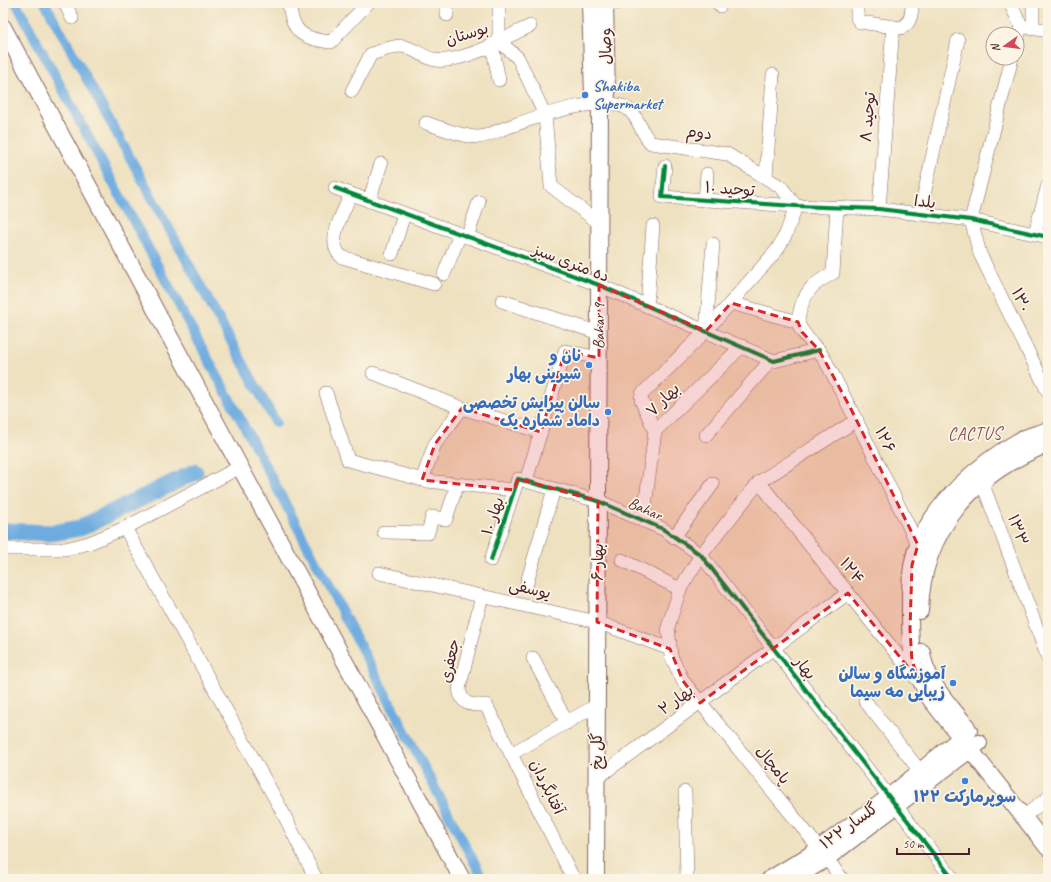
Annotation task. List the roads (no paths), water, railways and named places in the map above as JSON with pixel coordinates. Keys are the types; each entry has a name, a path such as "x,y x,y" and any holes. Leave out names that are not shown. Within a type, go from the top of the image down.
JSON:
{"main road":[{"name":"وصال","path":"600,103 607,96 602,3"},
{"path":"3,27 462,879"},
{"name":"Bahar 9","path":"598,501 600,103"},
{"path":"1048,430 1018,441 978,469 953,493 930,523 918,545 912,565 910,629 912,661 920,682 931,700 970,740 1048,833"},
{"path":"1048,444 1025,453 982,482 961,501 940,530 923,578 920,599 920,627 923,660 930,676 970,740 1048,848"},
{"name":"بهار ۶","path":"597,622 598,501"},
{"name":"گل یخ","path":"596,879 597,622"},
{"name":"گلسار ۱۲۲","path":"893,802 920,771 970,740"},
{"name":"گلسار ۱۲۲","path":"793,879 822,854 893,802 970,740"},
{"name":"گلسار ۱۲۲","path":"770,879 822,854"}],"street":[{"path":"65,3 72,18"},
{"path":"289,3 292,24 303,34 316,41 331,42 368,3"},
{"path":"499,3 496,43 499,80"},
{"path":"857,3 857,18 860,22 893,28 904,27 908,23 912,14 912,3"},
{"path":"1010,3 1027,27 1048,31"},
{"path":"1025,30 1033,3"},
{"path":"496,43 530,26"},
{"name":"توحید ۸","path":"880,209 893,28"},
{"path":"920,213 958,40"},
{"name":"بوستان","path":"352,91 371,54 402,46 434,60 442,60 459,57 496,43 518,58 545,115"},
{"path":"971,220 1010,66"},
{"path":"766,177 773,75"},
{"path":"426,123 477,138 545,115 600,103"},
{"name":"دوم","path":"600,103 618,105 627,108 635,115 644,136 651,143 727,154 781,187 796,206"},
{"path":"545,115 551,186 599,223"},
{"path":"369,201 380,164"},
{"name":"توحید ۱۰","path":"665,166 662,197 796,206"},
{"path":"705,200 707,174"},
{"path":"1035,233 1048,185"},
{"name":"ده متری سبز","path":"335,188 599,285 742,346 771,360"},
{"path":"352,194 337,229 335,246 338,254 342,257 434,284"},
{"path":"444,274 479,202"},
{"path":"656,431 641,400 642,394 706,331 777,250 786,234 796,206"},
{"name":"یلدا","path":"796,206 880,209 920,213 971,220 1048,237"},
{"path":"731,303 798,322 806,294 816,282 833,273 837,207"},
{"path":"392,254 404,214"},
{"name":"۱۳۰","path":"971,220 980,254 1048,392"},
{"path":"647,306 653,226"},
{"path":"706,331 713,244"},
{"path":"502,301 599,333"},
{"name":"۱۲۶","path":"798,322 802,332 819,350 857,420 918,545"},
{"name":"بهار ۷","path":"643,521 656,431 742,346"},
{"path":"706,435 771,360 774,361 819,350"},
{"name":"بهار ۱۰","path":"491,560 541,432 565,351 599,358"},
{"path":"373,373 462,408 541,432"},
{"name":"Bahar","path":"326,393 348,460 422,480 457,485 520,483 554,489 598,501 643,521 663,530 701,555"},
{"path":"422,480 435,444 462,408"},
{"name":"پامچال","path":"842,879 683,681 671,656 668,627 680,589 701,555 759,482 857,420"},
{"path":"3,549 66,549 89,543 125,528 240,467"},
{"name":"۱۲۴","path":"759,482 920,682"},
{"name":"۱۳۳","path":"982,482 1048,658"},
{"path":"674,537 713,484"},
{"path":"384,532 428,533 432,517 446,519 457,485"},
{"path":"526,586 554,489"},
{"path":"125,528 282,809 316,879"},
{"name":"بهار","path":"701,555 953,879"},
{"path":"622,560 680,589"},
{"name":"یوسفی","path":"379,573 597,622 670,649"},
{"name":"بهار ۲","path":"597,778 848,593"},
{"name":"جعفری","path":"482,596 459,689 462,699 466,703 470,705 486,705 512,754"},
{"path":"534,658 567,723"},
{"path":"865,702 920,771"},
{"name":"آفتابگردان","path":"576,879 572,876 512,754 597,705"},
{"path":"685,792 687,879"},
{"path":"1031,811 1048,798"}],"waterway":[{"path":"16,3 249,435 483,879"},
{"path":"45,3 276,423"},
{"path":"3,531 52,533 80,528 195,472"}],"place":[{"name":"Shakiba Supermarket","path":"585,95"},
{"name":"نان و شیرینی بهار","path":"589,365"},
{"name":"سالن پیرایش تخصصی داماد شماره یک","path":"608,412"},
{"name":"آموزشگاه و سالن زیبایی مه سیما","path":"953,683"},
{"name":"سوپرمارکت ۱۲۲","path":"965,781"}],"district":[{"name":"CACTUS","path":"975,433"}]}
